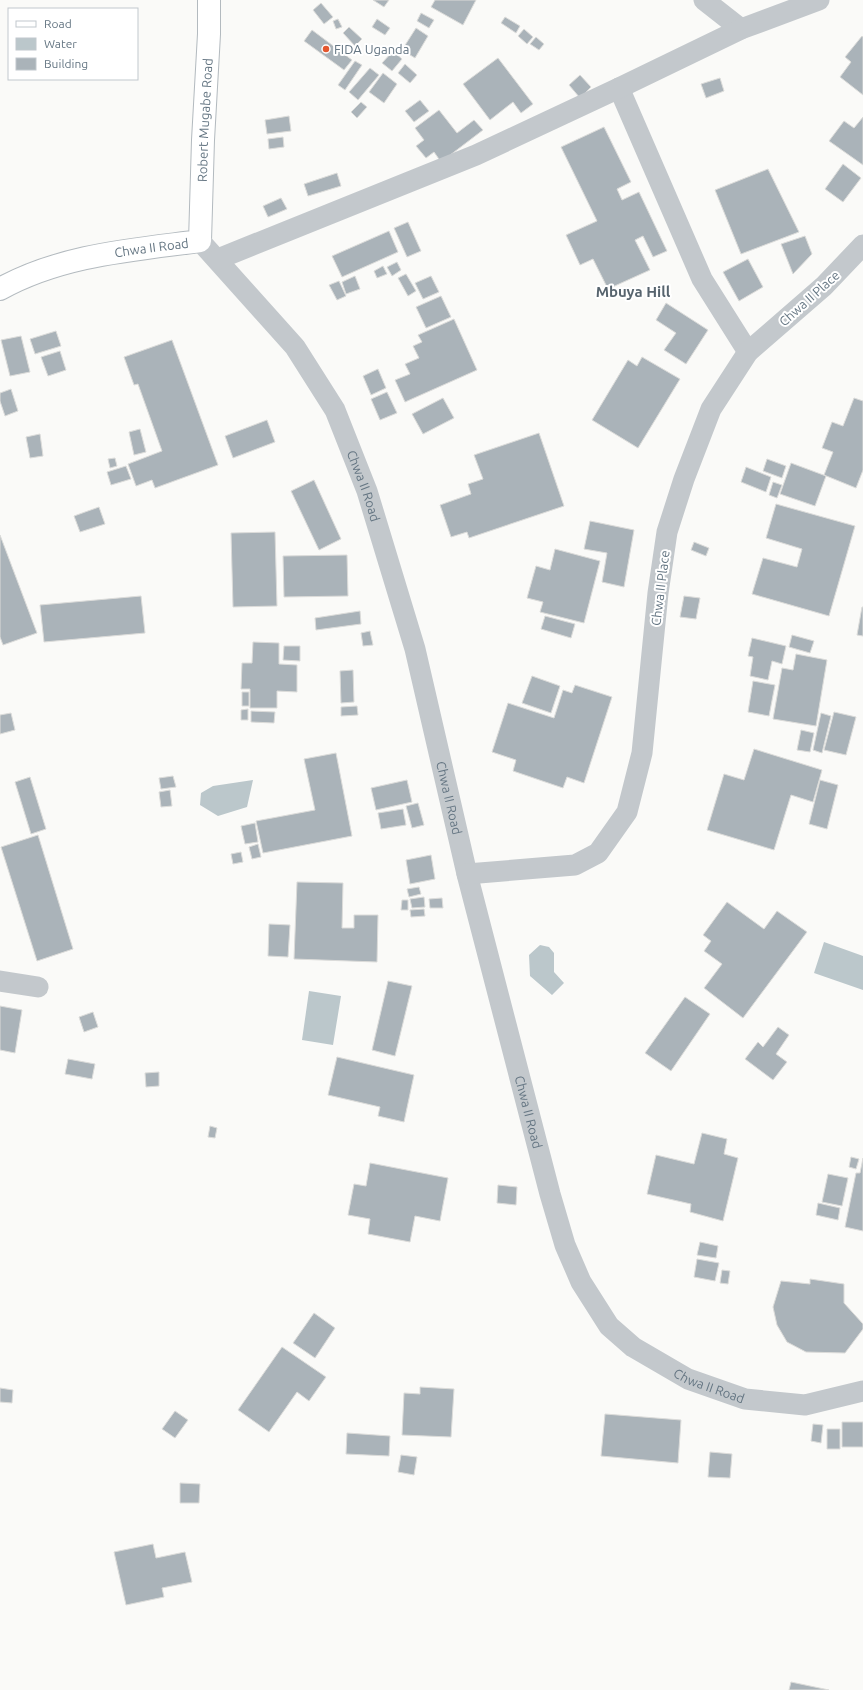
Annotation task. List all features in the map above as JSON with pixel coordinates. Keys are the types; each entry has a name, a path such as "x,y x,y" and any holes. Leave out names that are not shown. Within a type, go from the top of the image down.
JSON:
{"street":[{"name":"Robert Mugabe Road","path":"200,241 203,140 210,34 209,0"},
{"path":"704,0 741,29"},
{"path":"218,259 476,155 741,29 819,0"},
{"path":"619,88 702,279 748,352"},
{"name":"Chwa II Road","path":"0,289 11,283 55,266 100,254 200,241 218,259 295,346 334,410 364,484 415,649 467,874 550,1194 565,1245 581,1282 609,1326 633,1347 688,1379 745,1399 805,1405 863,1391"},
{"name":"Chwa II Place","path":"467,874 575,865 598,853 627,812 642,753 658,594 667,532 684,479 711,409 748,352 824,286 863,245"},
{"path":"0,981 38,987"}],"water":[{"path":"253,780 247,807 218,816 200,805 201,793 213,786"},
{"path":"824,942 863,956 863,990 814,973"},
{"path":"540,945 549,947 554,953 554,972 564,983 552,995 530,976 529,955"},
{"path":"309,991 341,996 333,1045 302,1040"}],"building":[{"path":"373,0 389,0 384,7"},
{"path":"435,0 476,0 463,25 431,7"},
{"path":"321,3 333,17 324,24 313,10"},
{"path":"421,13 434,20 429,28 417,21"},
{"path":"505,17 520,26 516,33 501,23"},
{"path":"338,19 342,27 336,29 333,21"},
{"path":"377,19 390,28 385,35 372,27"},
{"path":"349,27 362,39 355,46 343,33"},
{"path":"416,28 428,36 415,58 402,50"},
{"path":"524,29 533,37 527,44 518,36"},
{"path":"312,30 352,60 344,70 304,41"},
{"path":"862,36 863,95 840,77 851,62 845,57"},
{"path":"536,37 544,44 539,50 530,44"},
{"path":"393,51 402,59 392,71 382,63"},
{"path":"498,58 533,104 521,113 513,102 490,120 463,84"},
{"path":"355,61 362,65 345,90 338,85"},
{"path":"405,64 417,75 410,83 398,73"},
{"path":"370,68 379,75 358,100 349,92"},
{"path":"383,73 397,84 384,103 369,92"},
{"path":"580,75 591,87 580,98 569,85"},
{"path":"720,78 724,91 706,98 701,84"},
{"path":"420,100 429,111 414,122 405,111"},
{"path":"361,102 367,107 357,118 351,112"},
{"path":"439,110 457,133 474,120 483,130 441,162 434,152 426,158 416,146 424,140 415,128"},
{"path":"289,116 291,131 267,134 265,120"},
{"path":"863,117 863,165 829,141 844,121 854,128"},
{"path":"604,127 631,182 617,189 622,200 639,192 667,251 653,257 643,236 635,240 650,270 608,289 593,259 580,265 566,235 597,221 561,147"},
{"path":"283,137 284,147 269,149 268,139"},
{"path":"843,164 861,178 843,202 825,189"},
{"path":"768,169 799,232 741,254 715,190"},
{"path":"337,173 341,186 308,196 304,184"},
{"path":"281,198 287,209 268,217 263,206"},
{"path":"408,222 421,251 407,257 394,228"},
{"path":"389,231 398,252 342,277 332,256"},
{"path":"805,236 812,254 793,274 781,244"},
{"path":"748,259 763,287 739,301 723,272"},
{"path":"397,262 401,270 392,276 387,267"},
{"path":"383,266 387,274 377,278 374,271"},
{"path":"406,274 416,291 408,296 398,278"},
{"path":"355,276 360,289 346,294 342,282"},
{"path":"431,276 439,292 423,299 415,283"},
{"path":"339,281 346,296 337,300 329,285"},
{"path":"441,296 451,317 426,328 416,307"},
{"path":"666,303 708,330 686,364 664,350 676,333 656,320"},
{"path":"454,319 477,370 405,402 395,380 410,374 405,364 419,358 413,346 422,342 418,335"},
{"path":"56,331 61,346 35,354 30,339"},
{"path":"21,336 30,372 10,376 1,340"},
{"path":"172,340 218,465 155,488 152,480 136,486 128,464 162,451 138,384 134,385 124,357"},
{"path":"60,351 66,370 48,376 41,357"},
{"path":"642,357 680,379 638,448 592,420 628,360 637,366"},
{"path":"378,369 386,388 371,395 363,376"},
{"path":"11,389 18,411 5,416 0,401 0,393"},
{"path":"387,392 397,413 380,420 371,399"},
{"path":"443,398 454,418 423,434 412,414"},
{"path":"854,398 863,401 863,470 856,488 824,475 833,452 822,448 832,422 843,426"},
{"path":"267,420 275,442 233,458 225,436"},
{"path":"140,429 146,452 134,455 129,432"},
{"path":"539,433 564,506 469,538 467,532 451,537 440,505 471,494 468,484 483,479 474,455"},
{"path":"40,434 43,456 30,458 26,437"},
{"path":"115,458 117,466 110,468 108,459"},
{"path":"767,459 786,466 782,478 763,471"},
{"path":"791,463 826,476 815,506 780,494"},
{"path":"126,466 131,479 111,485 107,472"},
{"path":"746,467 771,477 766,492 741,482"},
{"path":"314,480 341,539 319,550 291,491"},
{"path":"773,482 782,485 777,498 769,495"},
{"path":"776,504 855,526 829,616 752,594 763,558 797,567 802,549 766,538"},
{"path":"99,507 105,524 80,532 74,516"},
{"path":"590,521 634,530 624,587 602,582 607,553 584,549"},
{"path":"275,532 277,606 233,607 231,533"},
{"path":"0,535 37,633 3,645 0,637"},
{"path":"694,542 709,548 706,556 691,550"},
{"path":"555,549 600,561 584,623 540,612 543,602 527,598 536,566 550,570"},
{"path":"347,555 348,596 284,597 283,556"},
{"path":"141,596 145,633 44,642 40,605"},
{"path":"684,596 700,598 696,619 680,617"},
{"path":"863,607 863,636 857,635"},
{"path":"360,611 361,624 316,630 315,618"},
{"path":"545,616 575,624 571,638 541,629"},
{"path":"370,631 373,645 363,646 361,633"},
{"path":"792,635 814,641 810,653 789,647"},
{"path":"752,638 786,646 782,664 772,661 768,680 750,676 753,657 748,656"},
{"path":"253,642 279,643 279,664 297,665 297,692 277,691 277,708 250,708 250,689 241,689 242,663 252,663"},
{"path":"284,646 300,646 300,661 283,660"},
{"path":"796,654 827,660 816,726 773,719 782,668 793,670"},
{"path":"353,670 354,702 341,703 340,671"},
{"path":"532,676 560,686 551,713 522,703"},
{"path":"753,681 775,685 769,716 748,712"},
{"path":"575,685 612,697 584,783 567,777 563,788 513,771 516,760 492,752 508,703 554,718 563,690 572,693"},
{"path":"242,692 249,692 249,706 242,706"},
{"path":"357,706 358,715 341,716 341,707"},
{"path":"248,709 248,720 241,720 241,710"},
{"path":"251,711 275,712 274,723 251,722"},
{"path":"834,712 856,717 846,755 824,750"},
{"path":"11,713 15,730 0,734 0,715"},
{"path":"821,713 831,716 822,753 813,750"},
{"path":"801,730 814,733 810,752 797,750"},
{"path":"754,749 822,770 813,802 791,795 774,850 707,830 724,774 744,780"},
{"path":"336,753 352,836 263,853 256,821 315,810 304,759"},
{"path":"173,776 176,787 161,789 159,778"},
{"path":"30,777 46,829 31,834 15,782"},
{"path":"407,780 412,802 376,810 371,788"},
{"path":"820,780 838,785 827,829 809,824"},
{"path":"170,790 172,806 161,807 159,792"},
{"path":"418,803 424,825 412,828 406,806"},
{"path":"403,809 406,825 381,829 378,813"},
{"path":"255,823 258,842 245,844 241,826"},
{"path":"38,835 73,949 37,961 1,847"},
{"path":"258,844 261,857 252,859 249,847"},
{"path":"241,852 243,862 233,864 231,854"},
{"path":"431,855 435,879 410,884 406,860"},
{"path":"297,882 343,883 342,928 354,928 354,915 378,915 377,962 294,959"},
{"path":"419,887 421,894 409,897 407,889"},
{"path":"424,897 425,907 412,908 410,899"},
{"path":"442,898 443,908 430,908 429,899"},
{"path":"402,900 408,900 408,910 401,910"},
{"path":"727,902 764,929 777,911 807,932 743,1018 704,988 722,964 704,951 711,941 703,935"},
{"path":"424,909 425,916 411,917 410,910"},
{"path":"269,924 290,925 288,957 268,956"},
{"path":"388,981 412,986 395,1056 372,1050"},
{"path":"685,997 710,1014 671,1071 645,1053"},
{"path":"0,1006 22,1010 15,1053 0,1050"},
{"path":"93,1012 98,1027 84,1032 79,1017"},
{"path":"778,1027 789,1035 776,1054 787,1062 773,1080 745,1059 758,1042 763,1047"},
{"path":"337,1057 414,1075 404,1122 378,1116 380,1107 328,1095"},
{"path":"68,1059 95,1064 92,1079 65,1074"},
{"path":"159,1072 159,1086 146,1087 145,1073"},
{"path":"210,1126 217,1128 215,1138 208,1137"},
{"path":"702,1133 727,1139 724,1154 738,1158 723,1221 690,1212 691,1204 647,1194 656,1155 694,1164"},
{"path":"851,1157 859,1159 856,1169 849,1167"},
{"path":"863,1158 863,1231 845,1227 856,1173 860,1173"},
{"path":"370,1163 448,1178 440,1221 415,1216 410,1242 368,1234 370,1219 348,1215 354,1184 366,1186"},
{"path":"828,1174 848,1178 842,1206 822,1202"},
{"path":"498,1185 517,1187 516,1205 497,1203"},
{"path":"818,1203 840,1208 838,1220 816,1215"},
{"path":"700,1242 718,1246 716,1258 697,1255"},
{"path":"697,1259 719,1263 715,1281 694,1277"},
{"path":"722,1270 730,1271 728,1284 720,1283"},
{"path":"810,1279 844,1284 844,1303 863,1324 863,1329 845,1353 806,1352 787,1342 777,1325 773,1307 781,1281 810,1284"},
{"path":"314,1313 335,1328 315,1358 293,1343"},
{"path":"282,1347 326,1377 309,1401 297,1392 269,1432 238,1410"},
{"path":"420,1387 454,1389 451,1437 402,1435 404,1393 420,1394"},
{"path":"0,1388 13,1390 12,1403 0,1402"},
{"path":"175,1411 188,1420 175,1438 162,1429"},
{"path":"605,1414 681,1420 678,1463 601,1456"},
{"path":"842,1422 863,1422 863,1447 842,1447"},
{"path":"813,1424 823,1425 821,1443 811,1441"},
{"path":"827,1429 840,1429 840,1449 827,1449"},
{"path":"347,1433 390,1436 389,1456 346,1454"},
{"path":"710,1452 732,1454 730,1478 708,1477"},
{"path":"401,1455 417,1457 414,1475 398,1472"},
{"path":"180,1483 200,1484 199,1503 180,1503"},
{"path":"153,1544 156,1558 185,1552 192,1582 162,1588 164,1597 126,1605 114,1552"},
{"path":"791,1682 829,1690 789,1690"}],"place":[{"name":"FIDA Uganda","path":"326,49"}],"district":[{"name":"Mbuya Hill","path":"633,291"}]}
